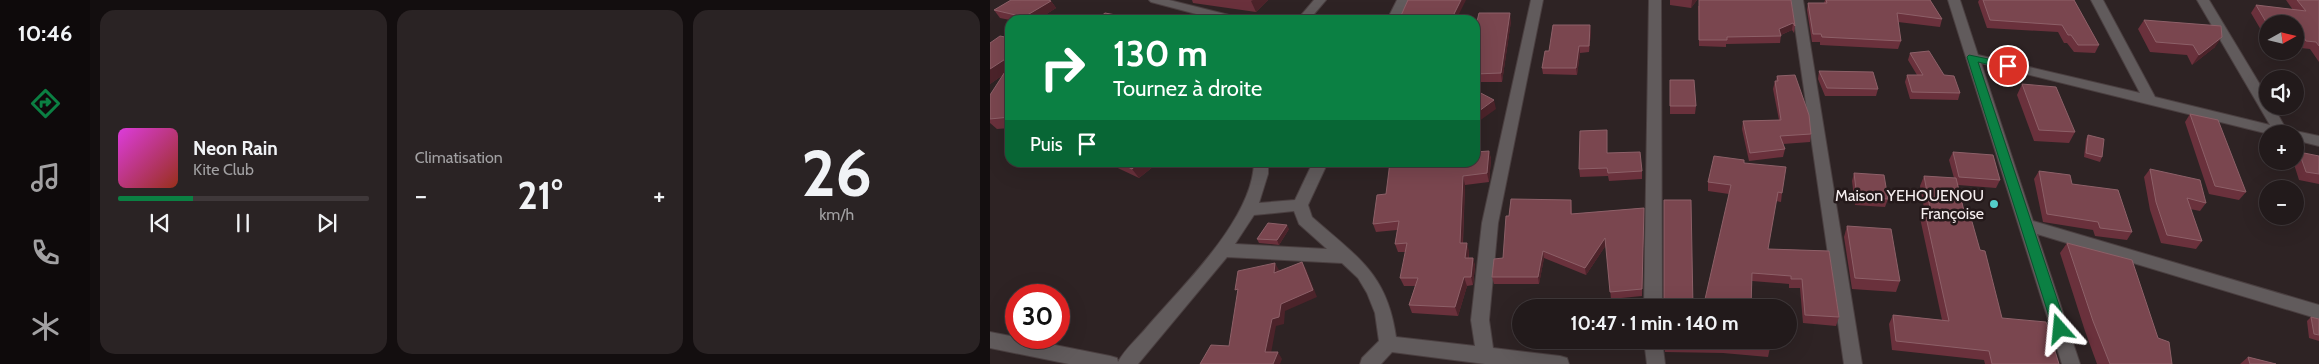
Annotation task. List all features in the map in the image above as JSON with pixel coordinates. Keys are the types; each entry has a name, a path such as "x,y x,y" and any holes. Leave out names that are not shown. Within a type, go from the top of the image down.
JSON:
{"street":[{"path":"1155,0 1177,2 1217,15"},
{"path":"1307,15 1320,0"},
{"path":"1396,15 1403,0"},
{"path":"1485,356 1480,320 1490,223 1537,0"},
{"path":"1653,299 1655,0"},
{"path":"1797,0 1853,364"},
{"path":"1954,0 2071,364"},
{"path":"2097,0 2150,100"},
{"path":"2203,0 2280,125"},
{"path":"1972,57 2259,127"},
{"path":"2304,137 2319,141"},
{"path":"1127,364 1223,250 1249,210 1261,174 1261,167"},
{"path":"1319,167 1300,205 1305,220 1364,273 1375,291 1384,313 1388,344"},
{"path":"1249,210 1300,205"},
{"path":"2027,225 2319,312"},
{"path":"1223,250 1348,257"},
{"path":"990,340 1110,364"},
{"path":"1388,344 1554,364"},
{"path":"1368,364 1388,344"},
{"path":"1654,349 1656,364"}],"building":[{"path":"1011,0 1051,1 1027,15 1015,15 994,10"},
{"path":"1408,0 1461,0 1454,15 1401,15"},
{"path":"1699,0 1791,0 1795,26 1793,23 1779,29 1781,36 1727,37 1727,40 1699,40"},
{"path":"1826,0 1930,0 1942,19 1897,13 1901,41 1822,37 1821,34 1813,34 1808,3 1827,3"},
{"path":"1983,0 2074,0 2099,45 2078,45 2071,35 2068,35 2062,25 1990,20"},
{"path":"2297,0 2319,0 2319,46 2316,42 2306,41 2304,38 2304,15 2262,15 2256,5 2306,11"},
{"path":"1479,13 1510,13 1501,73 1480,74"},
{"path":"2144,20 2221,26 2222,37 2199,55 2193,45 2156,42"},
{"path":"1553,25 1590,25 1589,46 1579,46 1576,68 1542,68 1545,51 1549,51"},
{"path":"1000,36 1005,37 1005,59 990,69 990,43"},
{"path":"1929,51 1944,75 1954,76 1960,93 1912,92 1907,75 1923,75 1910,53"},
{"path":"1819,71 1873,72 1878,89 1827,88"},
{"path":"1005,72 1005,118 990,119 990,95"},
{"path":"1795,75 1809,115 1811,134 1780,136 1785,149 1750,153 1743,121 1781,120 1775,81 1778,81 1777,76"},
{"path":"1670,80 1694,80 1696,106 1670,106"},
{"path":"2022,84 2056,87 2075,132 2039,130"},
{"path":"1480,93 1494,100 1480,110"},
{"path":"2190,114 2218,120 2246,192 2215,186"},
{"path":"1607,130 1607,153 1640,152 1642,171 1608,173 1607,168 1579,169 1580,131"},
{"path":"2088,135 2104,139 2102,157 2086,153"},
{"path":"1489,151 1487,173 1463,176 1460,243 1467,243 1465,258 1473,258 1471,277 1464,277 1455,307 1409,305 1418,278 1400,278 1407,243 1395,244 1399,221 1373,224 1377,195 1386,194 1389,167 1480,167 1480,152"},
{"path":"1953,152 1993,155 2000,180 1959,177"},
{"path":"2304,153 2319,156 2319,174 2306,172"},
{"path":"1714,156 1744,160 1744,163 1786,167 1782,193 1778,192 1768,249 1829,251 1839,317 1805,315 1802,279 1791,279 1791,276 1752,273 1751,299 1705,299 1731,185 1708,182"},
{"path":"2150,169 2200,180 2206,203 2187,198 2202,241 2167,235 2156,202"},
{"path":"2039,171 2070,175 2072,184 2118,190 2132,232 2100,228 2098,222 2047,214"},
{"path":"1854,173 1884,175 1888,199 1857,197"},
{"path":"1924,176 1956,178 1964,211 1969,211 1980,250 1985,251 2002,318 2046,322 2059,364 1992,364 1989,351 1896,341 1893,315 1949,321 1924,208 1930,208"},
{"path":"1511,199 1571,200 1571,214 1644,208 1642,289 1610,292 1605,238 1585,268 1543,251 1538,277 1492,277 1494,259 1503,258 1506,216 1509,216"},
{"path":"1664,200 1691,200 1693,299 1664,299"},
{"path":"1268,223 1287,225 1277,240 1257,239"},
{"path":"1847,226 1891,229 1900,281 1855,278"},
{"path":"2067,243 2132,260 2158,338 2169,342 2172,364 2110,364 2093,321"},
{"path":"1302,262 1313,290 1281,304 1279,317 1272,319 1265,352 1278,352 1273,364 1200,364 1211,345 1229,346 1238,289 1235,290 1238,271 1275,263 1274,273"},
{"path":"2311,317 2319,319 2319,335 2314,334"},
{"path":"2248,357 2276,364 2250,364"}],"place":[{"name":"Maison YEHOUENOU Françoise","path":"1994,204"}],"route":[{"path":"2008,66 1972,57 2060,329"}]}
